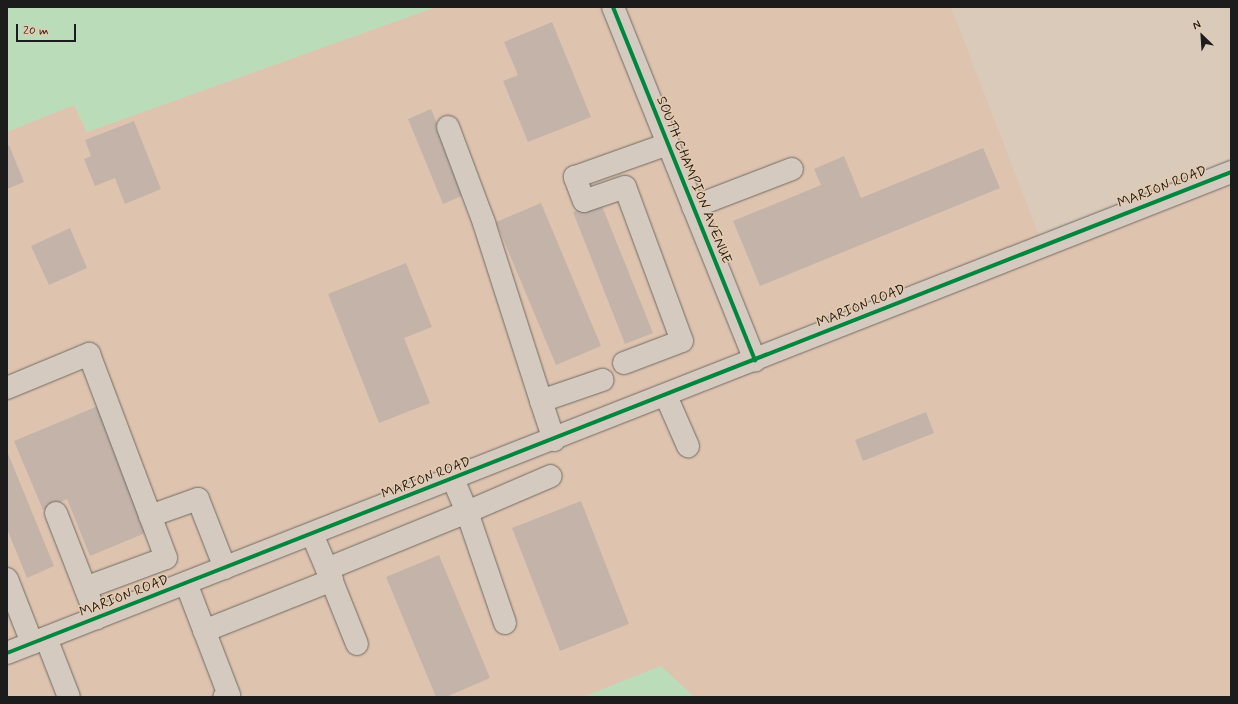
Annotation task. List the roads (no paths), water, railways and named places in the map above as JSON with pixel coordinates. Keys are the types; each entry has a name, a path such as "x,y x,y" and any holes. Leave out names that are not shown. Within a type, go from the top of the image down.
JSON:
{"street":[{"name":"SOUTH CHAMPION AVENUE","path":"613,7 755,361"},
{"path":"448,127 484,223 554,440"},
{"path":"624,363 682,341 625,186 584,201 575,177 668,144"},
{"path":"693,207 792,169"},
{"name":"MARION ROAD","path":"7,653 666,396 1231,172"},
{"path":"7,388 89,354 166,558 182,584 204,631 227,696"},
{"path":"541,401 602,380"},
{"path":"666,396 688,446"},
{"path":"204,631 467,512 551,476"},
{"path":"453,479 467,512 506,623"},
{"path":"150,516 198,499 224,568"},
{"path":"56,513 97,618"},
{"path":"312,534 357,644"},
{"path":"85,588 166,558"},
{"path":"7,579 69,697"}]}
